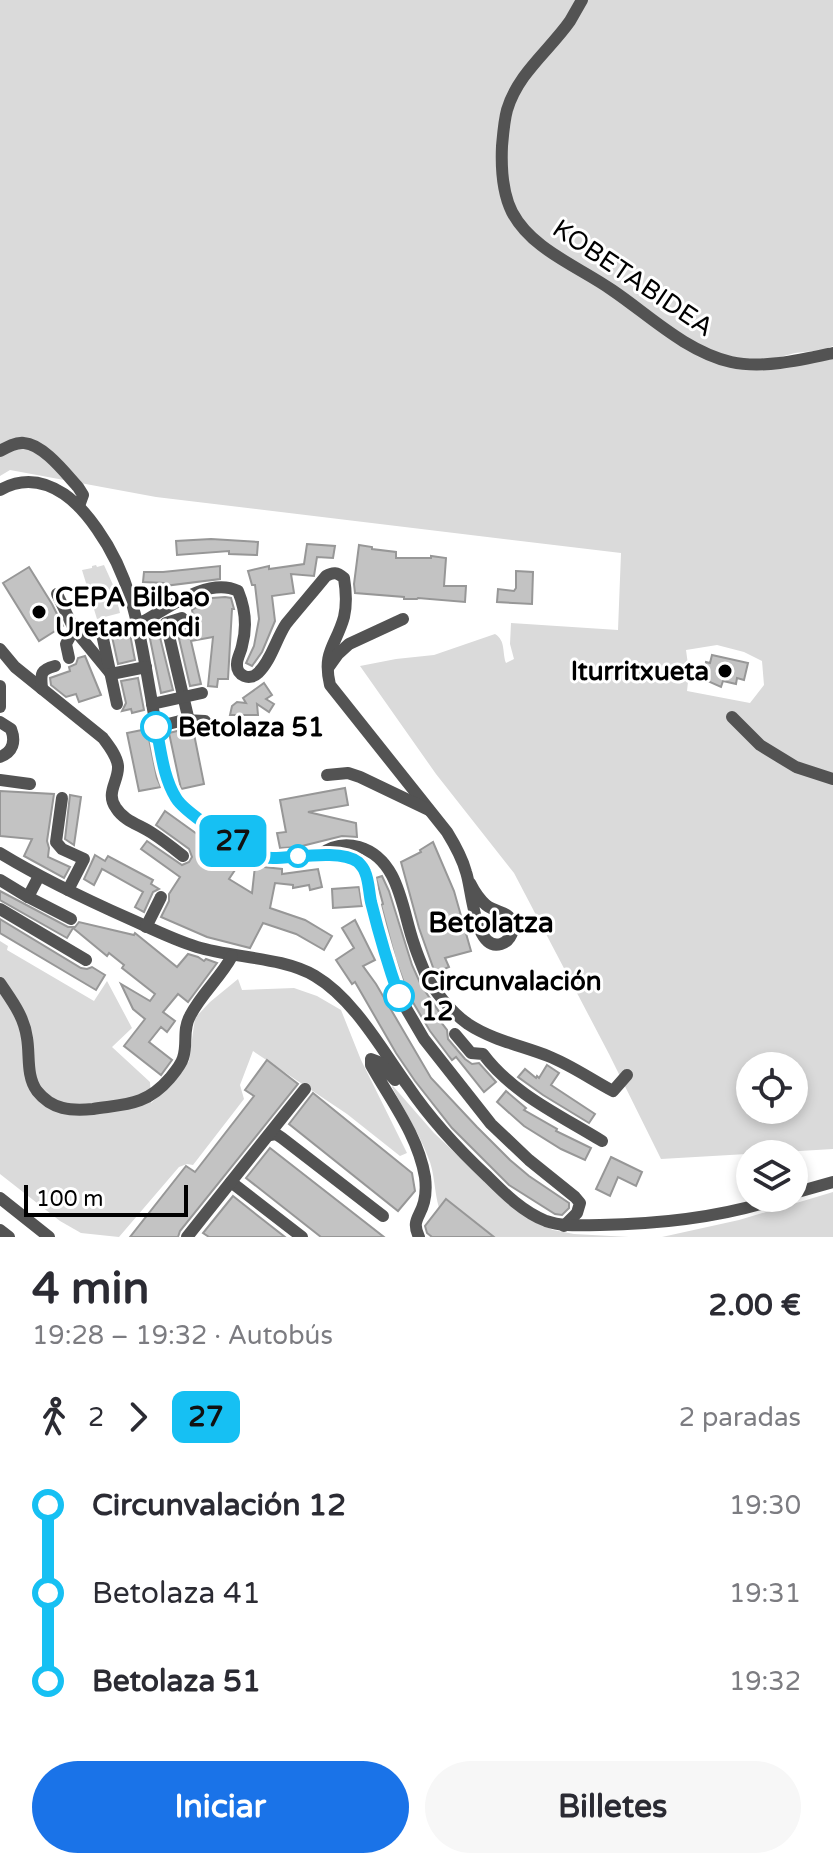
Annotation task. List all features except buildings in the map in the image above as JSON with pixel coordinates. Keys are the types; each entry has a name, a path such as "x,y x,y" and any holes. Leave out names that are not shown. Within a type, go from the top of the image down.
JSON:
{"street":[{"name":"KOBETABIDEA","path":"582,0 569,22 534,62 508,107 502,147 502,175 513,213 542,246 611,289 653,321 713,357 750,365 833,353"},
{"path":"0,451 10,445 24,443 38,447 78,487 83,495 79,506"},
{"path":"0,490 16,483 41,483 55,488 79,506 109,545 122,569 138,623 166,776 176,799 184,808 251,853 269,858 319,855 350,858 360,864 366,873 387,965 400,998 424,1039 491,1124 580,1203 577,1213 564,1226"},
{"path":"138,623 198,591 229,587 238,591 243,602 245,629 236,666 238,672 246,677 254,677 261,671 285,626 326,576 332,572 339,573 344,578 345,615 327,659 330,685 432,812 456,847 480,899 511,919 511,937 502,944 491,944 482,936 471,900 470,883"},
{"path":"57,594 74,629 111,674"},
{"path":"182,618 166,623 189,721"},
{"path":"327,671 349,644 403,619"},
{"path":"69,658 66,644 74,629"},
{"path":"102,634 117,704"},
{"path":"0,649 15,667 103,738 118,762 111,798 114,807 122,816 150,831 183,856"},
{"path":"42,689 43,671 55,666"},
{"path":"111,674 146,667"},
{"path":"0,686 0,707"},
{"path":"152,704 202,693"},
{"path":"732,717 760,745 796,767 833,779"},
{"path":"156,727 205,721"},
{"path":"0,722 11,729 14,741 9,753 0,757"},
{"path":"327,775 348,773 360,777 432,812"},
{"path":"0,780 30,784"},
{"path":"62,798 56,842 62,849 84,859 68,890"},
{"path":"319,855 327,849 348,845 364,848 381,860 398,888 413,944 427,977 448,1005 469,1025 551,1057 613,1091 627,1075"},
{"path":"0,853 68,890 197,947 232,956 275,961 312,974 344,999 410,1090 457,1148 509,1197 545,1221 564,1226 612,1225 695,1218 736,1208"},
{"path":"28,897 39,876"},
{"path":"0,880 71,919"},
{"path":"146,927 161,897"},
{"path":"0,909 86,960"},
{"path":"0,983 20,1011 27,1036 28,1067 35,1089 53,1105 63,1109 76,1111 120,1106 147,1099 175,1071 183,1059 184,1030 190,1015 232,956"},
{"path":"455,1034 471,1053"},
{"path":"450,1070 471,1053 483,1054 512,1086 602,1141"},
{"path":"419,1237 416,1220 426,1190 421,1159 402,1116 371,1065 371,1059 379,1062 420,1110 433,1119"},
{"path":"187,1237 305,1089"},
{"path":"270,1135 276,1134 282,1138 383,1216"},
{"path":"231,1182 302,1237"},
{"path":"808,1189 833,1182"},
{"path":"0,1198 49,1237"},
{"path":"0,1230 9,1237"}],"shaded area":[{"path":"0,0 833,0 833,346 754,364 799,364 833,359 833,1149 808,1150 808,1140 736,1140 736,1155 661,1159 514,873 436,774 360,666 434,655 495,634 502,643 506,663 514,659 510,644 511,623 618,630 621,553 156,497 10,470 0,476","holes":["717,645 744,652 762,661 764,685 750,703 687,691 689,672 686,650"]},
{"path":"104,565 114,587 120,613 97,619 82,570"},
{"path":"0,941 8,946 7,950 94,1001 107,981 132,1028 112,1047 150,1082 151,1103 189,1061 195,1018 238,979 242,990 294,988 317,996 341,1010 361,1060 407,1153 400,1156 347,1114 253,1051 240,1085 244,1099 193,1165 179,1167 119,1237 81,1233 60,1221 0,1174"},
{"path":"393,1086 434,1133 512,1206 537,1223 574,1234 629,1237 494,1237 446,1199 439,1208 428,1157"},
{"path":"833,1192 833,1237 662,1237 766,1212 808,1212 808,1199"}],"bus line":[{"name":"27","path":"156,727 170,787 184,808 201,820 251,853 269,858 319,855 350,858 360,864 366,873 387,965 399,996"}],"place":[{"name":"CEPA Bilbao Uretamendi","path":"39,612"},
{"name":"Iturritxueta","path":"725,671"},
{"name":"Betolaza 51","path":"156,727"},
{"name":"Circunvalación 12","path":"399,996"}],"district":[{"name":"Betolatza","path":"491,923"}]}
